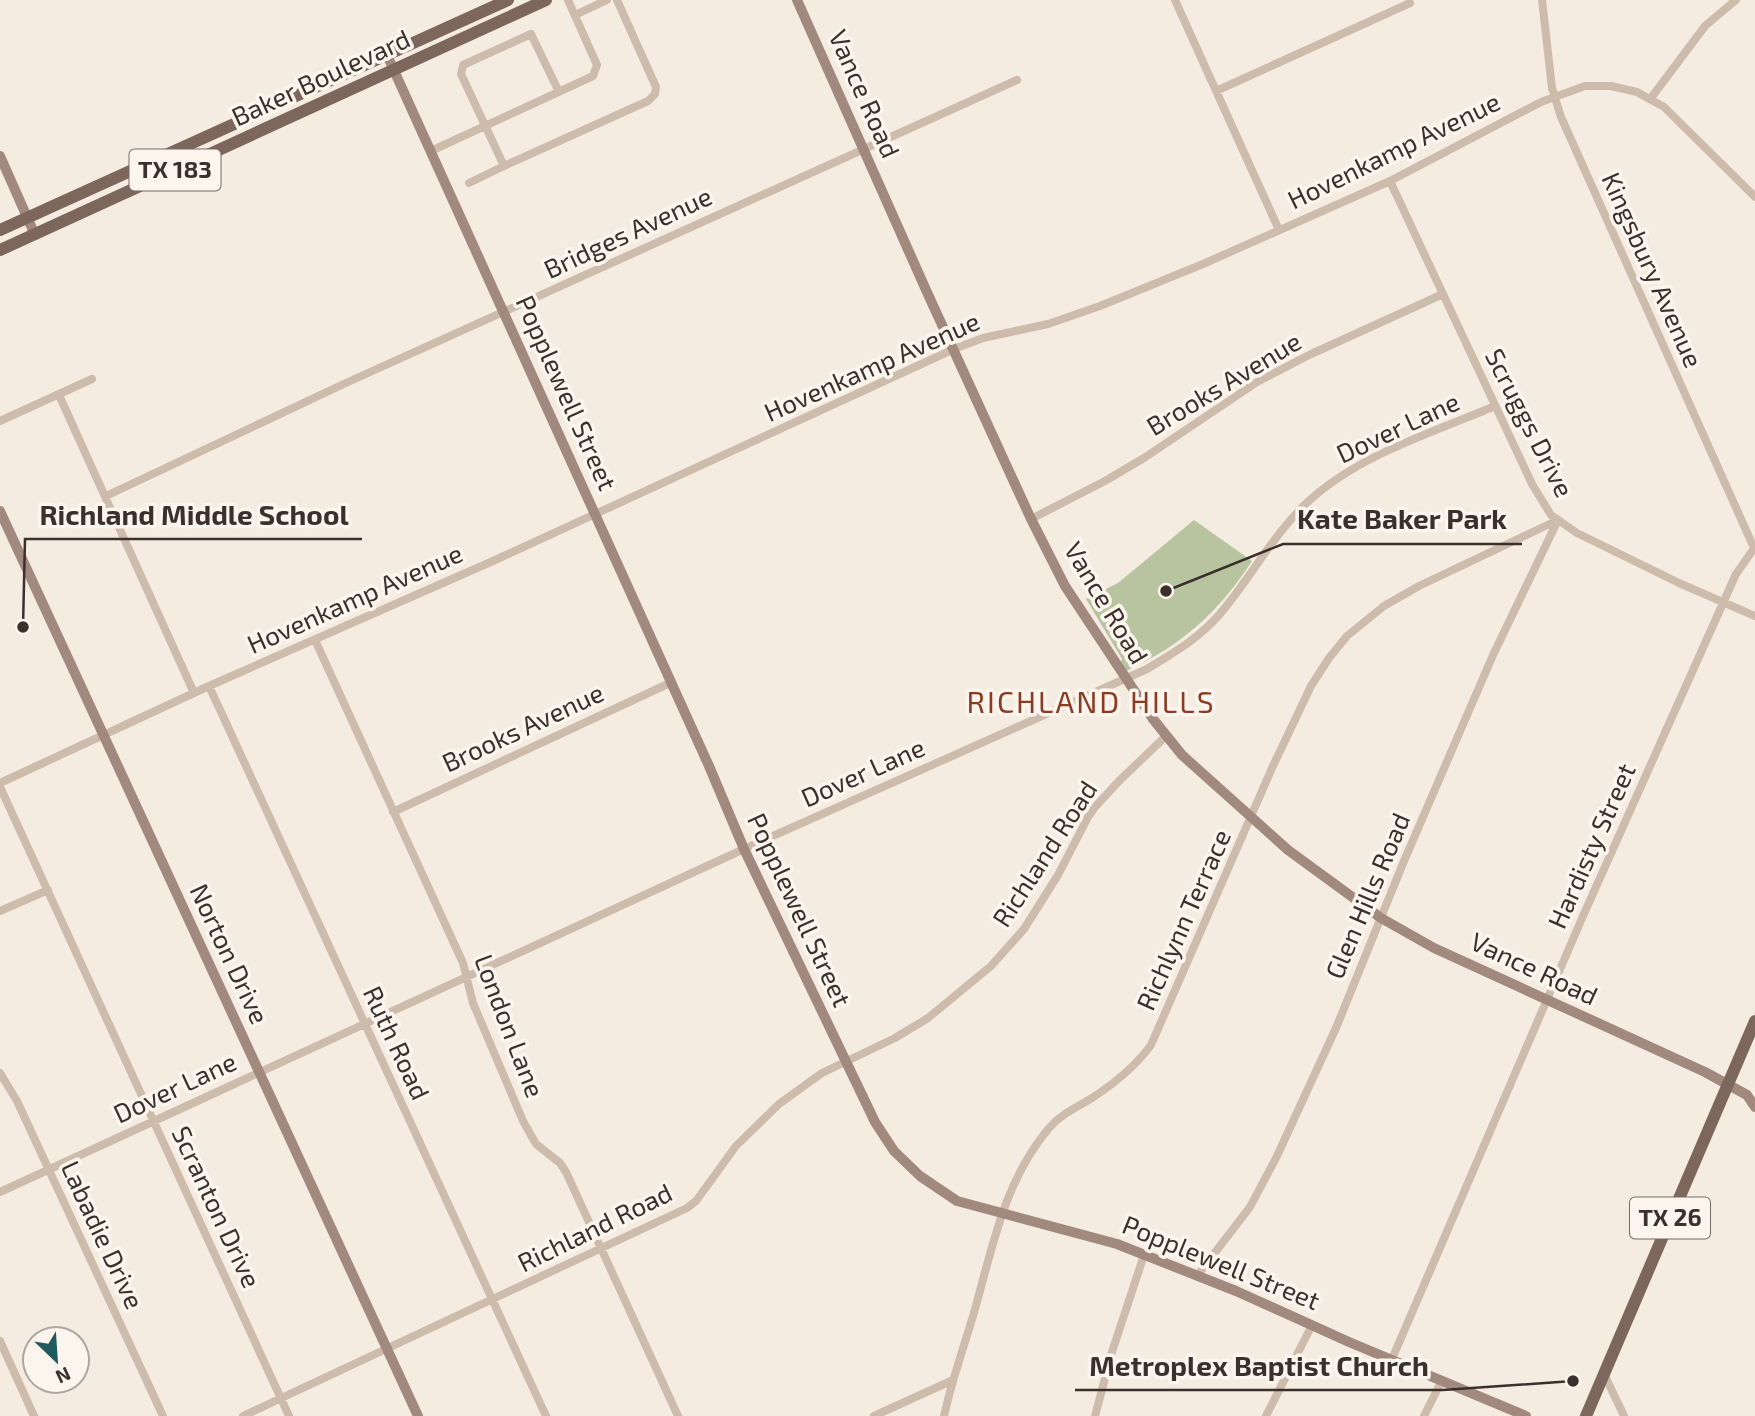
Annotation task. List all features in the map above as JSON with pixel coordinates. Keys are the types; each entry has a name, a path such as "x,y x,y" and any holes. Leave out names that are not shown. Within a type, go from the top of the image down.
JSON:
{"main road":[{"name":"Baker Boulevard","path":"0,230 508,0"},
{"name":"Baker Boulevard","path":"0,250 546,0"},
{"name":"TX 26","path":"1586,1416 1755,1021"}],"street":[{"path":"432,150 593,76 597,65 568,0"},
{"path":"575,15 607,0"},
{"path":"469,183 648,101 655,94 656,87 617,0"},
{"name":"Vance Road","path":"797,0 1031,519 1065,586 1166,736 1198,771 1251,818 1316,872 1381,918 1434,948 1650,1046 1728,1085 1747,1095 1755,1107"},
{"path":"1175,0 1279,230"},
{"name":"Kingsbury Avenue","path":"1542,0 1554,97 1561,117 1755,547"},
{"path":"1736,0 1705,26 1651,98 1664,107 1755,197"},
{"path":"1216,91 1409,3"},
{"path":"504,166 461,74 463,65 531,34 559,92"},
{"name":"Popplewell Street","path":"387,54 744,849 845,1063 875,1122 894,1151 920,1176 957,1201 1086,1234 1144,1255 1526,1416"},
{"name":"Bridges Avenue","path":"106,496 348,382 1017,80"},
{"name":"Hovenkamp Avenue","path":"0,785 194,693 595,515 954,349 983,338 1048,324 1100,306 1390,181 1554,97 1597,85 1611,86 1651,98"},
{"path":"0,156 35,235"},
{"name":"Scruggs Drive","path":"1390,181 1544,505 1558,520 1600,545 1755,616"},
{"name":"Brooks Avenue","path":"1031,519 1144,458 1257,382 1309,355 1443,294"},
{"path":"0,421 92,379"},
{"path":"59,395 194,693"},
{"name":"Dover Lane","path":"0,1192 744,849 1125,678 1175,652 1205,630 1288,523 1311,499 1368,460 1496,406"},
{"name":"Norton Drive","path":"0,511 418,1416"},
{"name":"Richlynn Terrace","path":"944,1416 1002,1213 1014,1183 1029,1154 1050,1126 1071,1109 1120,1079 1151,1045 1311,686 1329,658 1348,636 1384,606 1419,586 1558,520"},
{"name":"Glen Hills Road","path":"1197,1276 1251,1207 1277,1156 1336,1028 1493,655 1558,520"},
{"name":"Hardisty Street","path":"1392,1359 1723,603 1736,574 1755,547"},
{"name":"London Lane","path":"315,640 463,963 473,1003 523,1121 536,1144 560,1163 566,1172 678,1416"},
{"name":"Brooks Avenue","path":"393,812 671,682"},
{"name":"Ruth Road","path":"209,687 546,1416"},
{"name":"Richland Road","path":"243,1416 687,1208 696,1201 736,1146 762,1118 806,1084 928,1018 972,984 1024,929 1058,875 1088,817 1118,781 1166,736"},
{"name":"Scranton Drive","path":"0,785 289,1416"},
{"path":"0,911 48,891"},
{"name":"Labadie Drive","path":"0,1073 18,1101 163,1416"},
{"path":"1095,1416 1112,1352 1144,1255"},
{"path":"1266,1416 1312,1325"},
{"path":"0,1341 34,1416"},
{"path":"1604,1374 1624,1416"},
{"path":"874,1416 953,1380"},
{"path":"1424,1416 1442,1380"}],"green space":[{"path":"1194,520 1252,561 1226,596 1197,626 1165,650 1126,671 1120,665 1122,659 1086,599 1118,583"}],"place":[{"name":"Kate Baker Park","path":"1166,591"},
{"name":"Richland Middle School","path":"23,627"},
{"name":"Metroplex Baptist Church","path":"1573,1381"}],"district":[{"name":"RICHLAND HILLS","path":"1091,703"}]}
